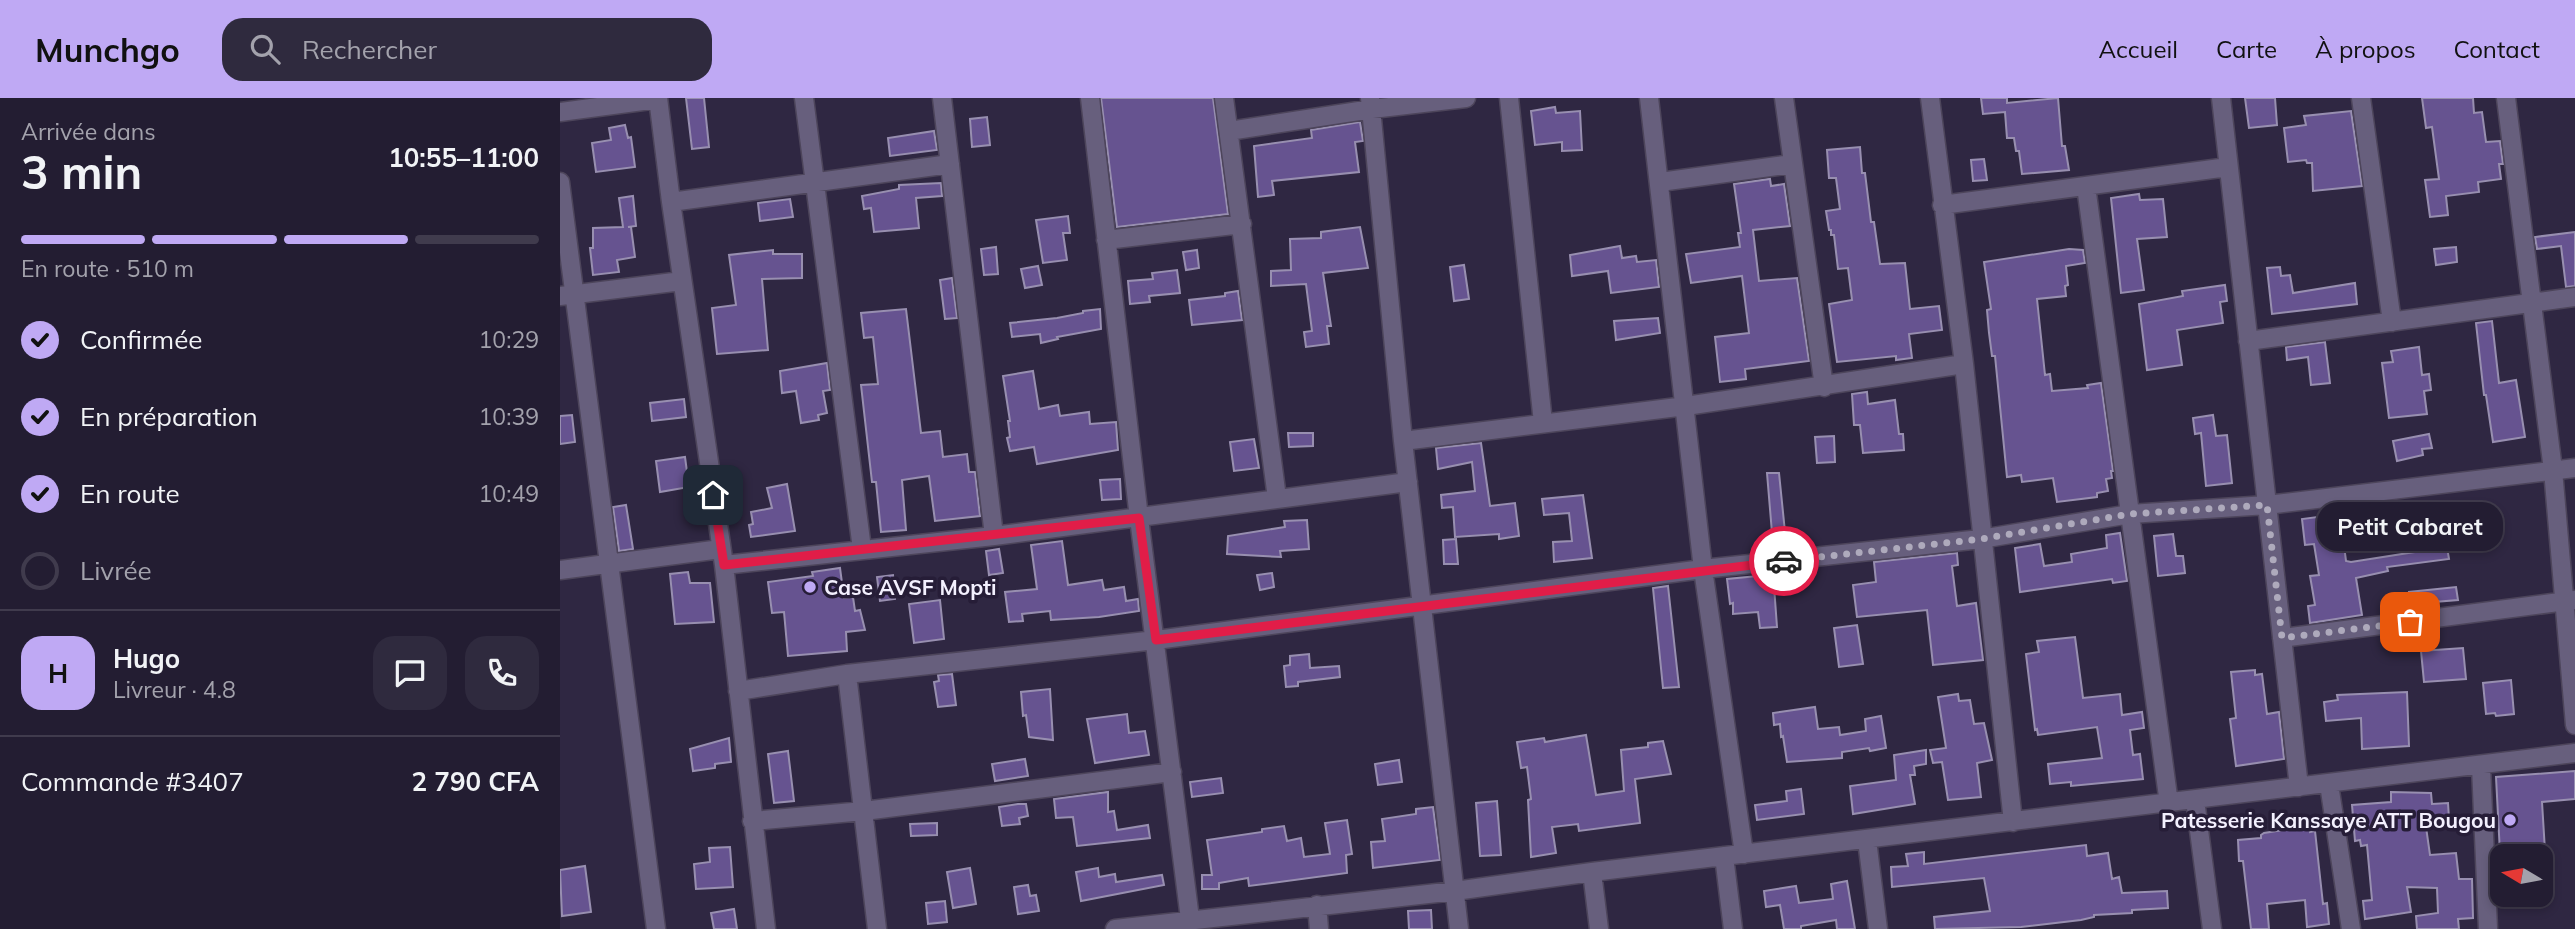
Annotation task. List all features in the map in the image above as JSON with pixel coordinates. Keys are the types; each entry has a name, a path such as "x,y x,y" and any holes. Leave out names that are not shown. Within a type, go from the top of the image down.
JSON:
{"street":[{"path":"804,98 862,549"},
{"path":"942,98 994,536"},
{"path":"1090,98 1139,518 1190,919"},
{"path":"1224,98 1277,498"},
{"path":"1229,131 1371,104 1466,98"},
{"path":"1509,98 1543,422"},
{"path":"1649,98 1703,569 1744,854"},
{"path":"1784,98 1824,387"},
{"path":"1930,98 1964,364 2013,822"},
{"path":"2221,98 2299,787"},
{"path":"2361,98 2392,322"},
{"path":"2506,98 2570,601 2575,726"},
{"path":"560,112 658,99 722,557 766,929"},
{"path":"1371,104 1403,441 1459,929"},
{"path":"671,202 950,164"},
{"path":"1660,182 1792,164"},
{"path":"1942,205 2228,167"},
{"path":"560,182 567,295 610,563 656,929"},
{"path":"2086,186 2169,804"},
{"path":"1106,240 1242,224"},
{"path":"567,295 682,281"},
{"path":"2248,341 2575,297"},
{"path":"1403,441 1686,406 1964,364"},
{"path":"738,691 847,674 1156,640 1703,569 1981,539 2130,514 2267,505 2575,468"},
{"path":"560,570 610,563 862,549 994,536 1408,482"},
{"path":"2282,638 2570,601"},
{"path":"847,674 877,929"},
{"path":"1115,929 1455,891 1592,872 2575,753"},
{"path":"2481,766 2488,929"},
{"path":"752,821 864,811 1172,772"},
{"path":"2329,784 2351,929"},
{"path":"2196,800 2212,929"},
{"path":"1867,840 1878,929"},
{"path":"1724,856 1733,929"},
{"path":"1592,872 1599,929"},
{"path":"1317,905 1320,929"}],"building":[{"path":"686,98 704,98 709,147 692,149"},
{"path":"1101,98 1213,98 1228,214 1117,227"},
{"path":"1981,98 2007,98 2007,103 2058,98 2062,146 2065,146 2069,170 2022,174 2014,138 2007,138 2005,112 1983,114"},
{"path":"2245,98 2275,98 2277,125 2249,128"},
{"path":"2422,98 2473,98 2474,113 2482,112 2486,142 2500,141 2503,164 2499,164 2501,179 2478,182 2479,192 2446,196 2448,215 2430,217 2425,180 2439,179 2432,127 2426,128"},
{"path":"1555,107 1556,113 1580,111 1582,150 1562,151 1562,142 1535,145 1531,111"},
{"path":"2351,111 2362,186 2313,191 2312,163 2307,163 2306,160 2288,162 2284,128 2306,125 2304,116"},
{"path":"987,117 990,145 972,147 970,119"},
{"path":"1360,122 1363,141 1355,142 1359,172 1272,181 1274,195 1258,197 1254,146 1312,138 1311,130"},
{"path":"625,125 628,138 631,137 635,167 596,172 592,143 611,140 609,128"},
{"path":"934,131 937,150 890,156 888,138"},
{"path":"1860,147 1862,173 1865,173 1880,264 1905,263 1910,309 1939,306 1942,330 1909,334 1912,358 1896,360 1896,356 1837,362 1829,304 1852,300 1848,268 1838,269 1834,235 1831,235 1829,230 1826,211 1840,209 1836,178 1829,178 1827,150"},
{"path":"1984,159 1987,180 1973,181 1971,160"},
{"path":"1770,179 1771,186 1784,184 1790,226 1753,230 1759,281 1797,278 1809,361 1745,369 1746,379 1720,382 1715,337 1749,333 1742,276 1691,283 1686,254 1740,247 1738,233 1741,233 1734,184"},
{"path":"941,183 942,196 916,198 919,228 874,232 871,208 864,209 862,196 899,189 899,185"},
{"path":"2139,194 2140,200 2163,199 2167,237 2137,239 2144,290 2121,293 2111,198"},
{"path":"633,196 636,226 628,227 631,227 635,257 617,260 619,272 593,275 590,248 593,248 593,228 623,227 619,198"},
{"path":"790,199 793,217 760,221 758,203"},
{"path":"1068,216 1070,233 1063,233 1067,260 1043,263 1036,220"},
{"path":"1360,227 1368,268 1323,273 1331,326 1327,326 1329,344 1306,347 1304,332 1312,331 1306,284 1271,286 1271,271 1291,270 1290,239 1321,238 1321,232"},
{"path":"2575,232 2575,286 2566,287 2561,246 2537,249 2535,237"},
{"path":"1620,246 1622,258 1636,256 1637,262 1656,260 1659,287 1611,293 1608,271 1572,276 1570,255"},
{"path":"996,247 998,274 984,275 981,249"},
{"path":"2456,247 2457,262 2436,265 2434,249"},
{"path":"2069,249 2083,250 2085,263 2066,266 2066,296 2037,299 2045,375 2050,374 2052,391 2088,388 2087,385 2101,383 2113,471 2112,478 2106,479 2108,491 2097,493 2097,497 2057,502 2053,478 2022,482 2021,475 2007,477 1995,356 1992,356 1989,333 1987,310 1991,309 1984,262"},
{"path":"773,250 773,254 802,254 802,278 762,279 768,350 717,354 712,308 736,305 729,255"},
{"path":"1197,250 1199,268 1186,270 1183,252"},
{"path":"1464,265 1469,299 1454,301 1450,267"},
{"path":"1038,266 1042,285 1025,288 1021,269"},
{"path":"2280,267 2281,276 2290,275 2293,293 2355,283 2357,304 2272,314 2267,268"},
{"path":"1177,270 1180,293 1149,296 1150,302 1130,304 1128,281 1153,279 1152,273"},
{"path":"952,278 957,318 945,319 940,280"},
{"path":"2225,285 2227,301 2220,302 2223,323 2177,330 2182,365 2147,370 2139,304 2183,296 2182,291"},
{"path":"1238,291 1242,320 1192,325 1189,300 1225,296 1225,293"},
{"path":"906,309 921,433 940,431 943,457 967,454 969,472 975,472 980,516 935,521 929,476 902,480 906,530 881,532 876,482 872,482 861,385 878,384 873,337 864,338 861,313"},
{"path":"1100,309 1101,329 1057,337 1058,339 1041,343 1040,334 1012,337 1010,323 1057,318"},
{"path":"1658,318 1660,333 1616,340 1614,321"},
{"path":"2492,321 2499,383 2516,380 2525,437 2493,442 2484,395 2476,323"},
{"path":"2325,342 2330,383 2311,385 2308,357 2287,360 2286,347"},
{"path":"2419,347 2422,375 2429,374 2431,390 2424,391 2427,414 2389,418 2382,363 2393,362 2391,351"},
{"path":"827,363 830,390 823,391 827,413 818,415 819,420 801,423 796,391 782,393 780,371"},
{"path":"1033,371 1039,409 1058,405 1060,416 1089,412 1090,424 1116,422 1118,450 1037,464 1034,447 1010,451 1007,438 1010,437 1010,421 1003,376"},
{"path":"1867,392 1868,404 1895,400 1904,450 1863,453 1860,425 1854,425 1852,394"},
{"path":"684,399 686,417 652,421 650,403"},
{"path":"572,415 575,442 560,444 560,416"},
{"path":"2213,415 2216,436 2227,435 2232,483 2206,486 2201,433 2195,434 2193,418"},
{"path":"1288,433 1313,433 1313,446 1289,447"},
{"path":"2429,434 2432,448 2422,449 2423,455 2397,461 2393,441"},
{"path":"1834,436 1835,462 1817,463 1815,437"},
{"path":"1254,439 1259,468 1234,471 1230,442"},
{"path":"1481,443 1490,506 1515,503 1519,536 1499,539 1499,534 1455,537 1453,507 1442,508 1441,495 1475,491 1472,462 1438,469 1436,448"},
{"path":"685,457 689,487 660,492 656,461"},
{"path":"1767,473 1779,473 1785,532 1772,533"},
{"path":"1120,479 1121,499 1102,500 1100,480"},
{"path":"787,484 795,531 751,537 751,512 772,508 767,488"},
{"path":"1583,495 1592,558 1554,562 1553,542 1572,541 1569,513 1544,515 1542,499"},
{"path":"626,505 633,549 619,551 613,507"},
{"path":"2340,514 2346,561 2447,547 2449,559 2387,567 2388,571 2356,578 2362,615 2310,623 2308,606 2315,605 2310,576 2319,575 2314,544 2305,545 2302,519"},
{"path":"1307,520 1309,549 1280,551 1281,557 1227,554 1228,536 1285,527 1284,521"},
{"path":"2120,533 2127,581 2113,583 2112,579 2020,592 2015,548 2040,544 2044,566 2072,562 2071,554 2107,548 2106,535"},
{"path":"2173,534 2176,556 2183,556 2185,573 2158,576 2154,536"},
{"path":"1456,539 1458,564 1444,564 1443,540"},
{"path":"1062,541 1068,585 1102,580 1104,590 1124,587 1126,601 1138,599 1139,611 1051,620 1050,611 1022,614 1023,621 1009,622 1005,592 1037,589 1031,545"},
{"path":"999,549 1003,573 989,575 986,551"},
{"path":"1957,553 1958,565 1952,566 1957,606 1976,603 1983,660 1933,665 1927,610 1857,617 1853,585 1876,582 1874,562"},
{"path":"840,568 844,598 853,597 855,611 860,610 865,630 846,632 847,651 788,656 784,612 772,613 768,582 813,576 812,572"},
{"path":"688,572 690,583 710,583 714,622 675,624 670,574"},
{"path":"1272,573 1274,587 1260,590 1257,575"},
{"path":"893,575 895,599 880,601 877,577"},
{"path":"1768,575 1769,587 1774,586 1777,627 1760,628 1758,612 1733,614 1727,579"},
{"path":"1668,586 1679,687 1663,688 1653,588"},
{"path":"2456,587 2458,600 2410,604 2409,592"},
{"path":"940,600 944,639 914,643 909,604"},
{"path":"1857,625 1863,664 1839,667 1834,628"},
{"path":"2075,637 2083,698 2120,694 2122,715 2142,712 2144,728 2130,730 2133,755 2140,754 2143,779 2071,786 2071,782 2050,784 2048,764 2102,758 2097,727 2038,735 2037,729 2035,730 2026,654 2039,652 2037,641"},
{"path":"2463,648 2466,679 2424,682 2421,651"},
{"path":"1309,654 1310,668 1339,666 1340,677 1298,682 1298,686 1286,687 1284,666 1290,665 1290,656"},
{"path":"2255,670 2255,675 2262,674 2267,714 2279,712 2284,759 2236,766 2230,719 2236,718 2231,672"},
{"path":"952,674 956,705 938,707 934,682 939,681 938,675"},
{"path":"2511,680 2514,714 2486,714 2483,683"},
{"path":"1050,689 1053,740 1029,737 1026,715 1023,716 1021,692"},
{"path":"2407,692 2409,746 2362,749 2361,718 2326,721 2324,702 2338,700 2337,695"},
{"path":"1958,694 1959,701 1970,700 1974,724 1984,723 1992,760 1977,763 1981,797 1948,800 1942,762 1933,763 1930,750 1946,748 1938,697"},
{"path":"1815,707 1818,729 1839,727 1840,735 1866,731 1865,719 1881,716 1886,748 1842,752 1842,758 1787,762 1780,724 1774,725 1773,713"},
{"path":"1127,714 1129,733 1145,731 1149,755 1095,763 1087,719"},
{"path":"1586,735 1596,795 1624,791 1621,750 1648,747 1648,743 1663,741 1671,774 1635,779 1640,823 1579,831 1578,824 1552,827 1556,853 1531,857 1528,800 1531,799 1527,767 1521,768 1517,742 1544,738 1545,742"},
{"path":"729,738 731,762 715,764 715,768 693,771 690,749"},
{"path":"1926,750 1926,764 1914,766 1915,775 1910,775 1915,804 1853,814 1850,786 1896,780 1894,755"},
{"path":"788,751 794,801 774,803 768,754"},
{"path":"1025,759 1028,776 995,781 992,764"},
{"path":"1399,760 1402,782 1378,785 1375,764"},
{"name":"Patesserie Kanssaye ATT Bougou","path":"2575,771 2575,799 2542,802 2545,844 2500,844 2496,777"},
{"path":"1221,778 1223,793 1192,797 1190,782"},
{"path":"1801,789 1804,814 1757,820 1755,805 1787,801 1786,791"},
{"path":"1108,792 1108,812 1114,811 1117,830 1148,825 1150,838 1077,846 1073,817 1056,818 1054,799"},
{"path":"2391,792 2431,793 2432,804 2448,803 2449,819 2425,820 2430,855 2456,853 2459,879 2472,879 2473,918 2458,919 2459,929 2417,929 2416,916 2438,913 2437,888 2407,887 2411,912 2365,919 2363,901 2372,900 2367,845 2361,846 2360,840 2355,841 2352,805 2391,802"},
{"path":"1497,801 1501,855 1480,856 1476,803"},
{"path":"1026,804 1028,816 1019,818 1020,824 1002,826 999,807"},
{"path":"1433,807 1440,860 1373,868 1371,842 1385,841 1382,819 1416,814 1416,809"},
{"path":"1347,820 1352,854 1346,855 1347,873 1249,886 1248,878 1219,883 1219,889 1202,889 1202,875 1212,875 1207,840 1284,826 1287,841 1301,838 1304,857 1330,854 1325,823"},
{"path":"937,823 937,835 911,836 910,824"},
{"path":"2309,826 2310,832 2315,831 2323,904 2327,903 2329,924 2307,927 2305,900 2267,904 2269,929 2251,929 2238,840 2261,838 2264,833"},
{"path":"2086,845 2087,856 2108,853 2112,879 2119,877 2122,893 2167,891 2168,908 2132,910 2132,913 2094,915 2081,920 2021,927 1935,929 1934,917 1990,911 1984,878 1892,887 1891,867 1908,866 1906,854 1924,852 1924,864"},
{"path":"730,847 733,887 696,889 694,864 710,862 709,848"},
{"path":"585,866 591,912 562,916 560,870"},
{"path":"970,868 976,904 953,908 947,872"},
{"path":"1098,868 1099,877 1115,874 1116,882 1162,875 1164,885 1081,901 1076,872"},
{"path":"1847,881 1855,929 1837,929 1836,920 1801,926 1801,929 1784,929 1780,905 1766,907 1764,891 1796,886 1799,903 1833,899 1831,884"},
{"path":"1028,885 1030,896 1036,895 1039,911 1018,914 1014,887"},
{"path":"945,901 947,922 928,924 926,903"},
{"path":"734,909 737,929 714,929 711,913"},
{"path":"1431,910 1432,929 1409,929 1408,911"}],"way so far":[{"path":"1784,561 1981,539 2130,514 2267,505 2282,638 2410,622"}],"place":[{"name":"Case AVSF Mopti","path":"810,587"},
{"name":"Petit Cabaret","path":"2410,622"},
{"name":"Patesserie Kanssaye ATT Bougou","path":"2510,820"}],"route":[{"path":"713,495 724,565 1139,518 1156,640 1703,569 1784,561"}]}
